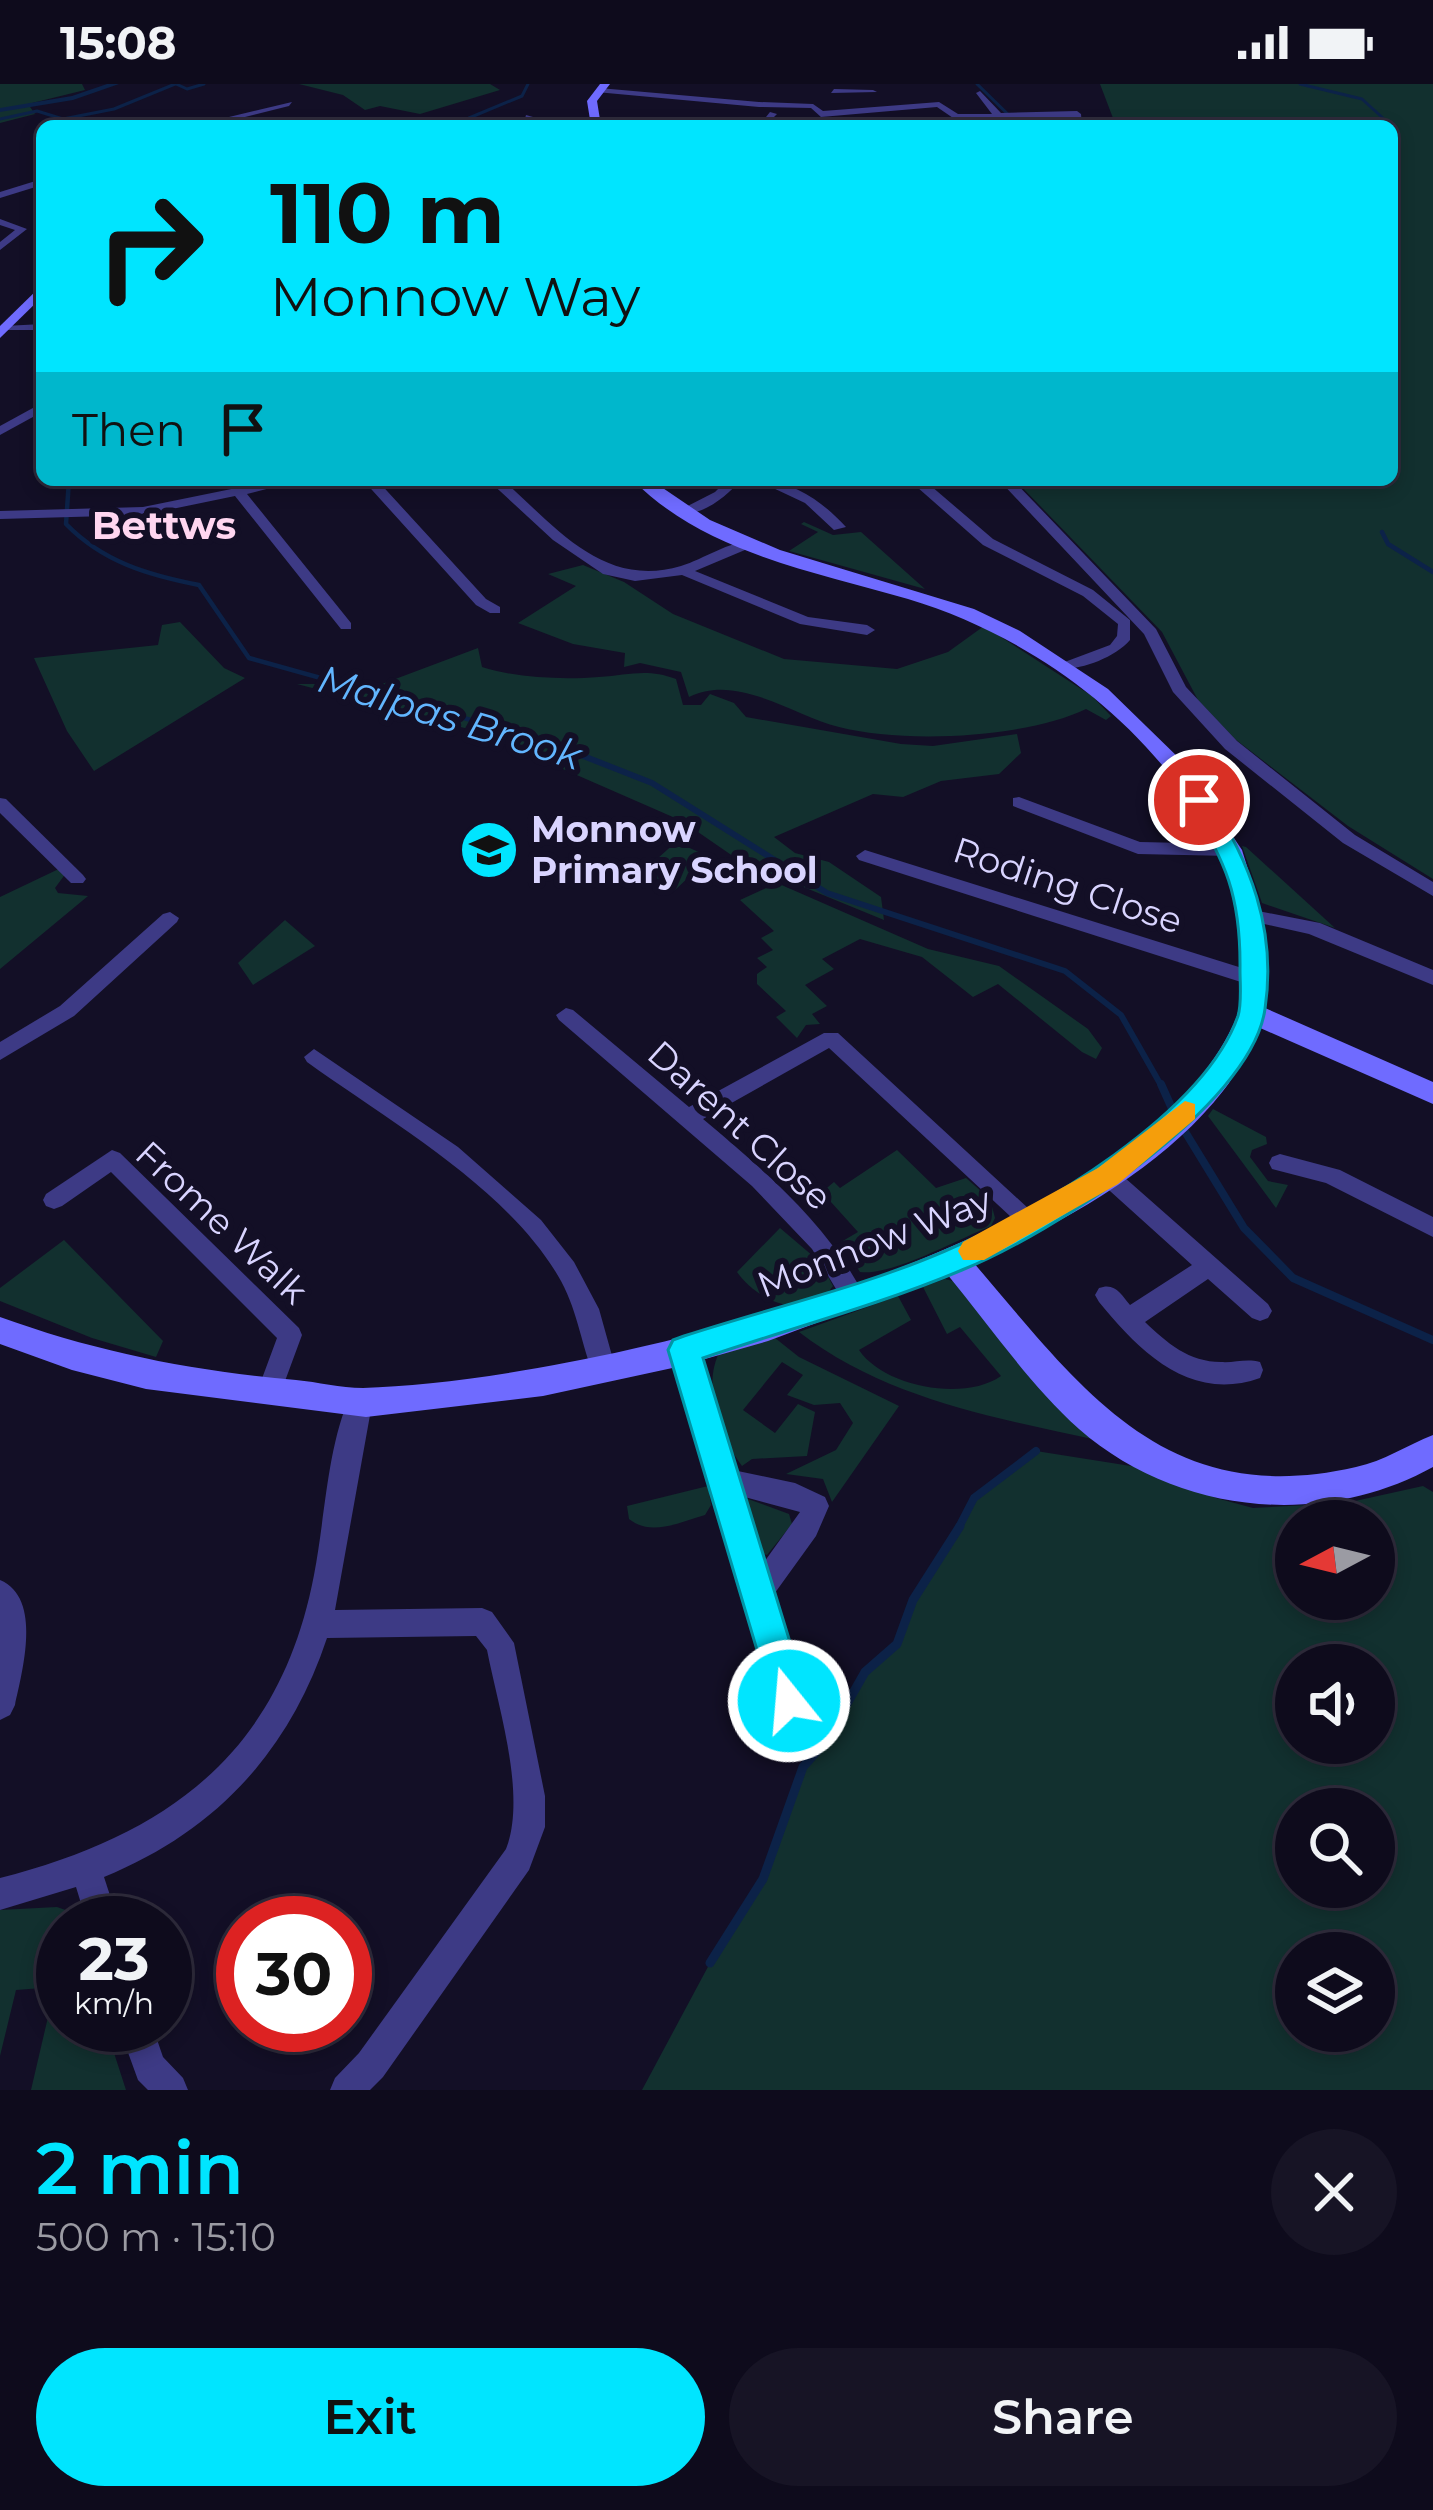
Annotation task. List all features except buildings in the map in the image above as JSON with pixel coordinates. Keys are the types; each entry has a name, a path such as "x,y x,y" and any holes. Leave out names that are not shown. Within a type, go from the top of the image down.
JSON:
{"street":[{"path":"594,120 591,110 602,87 772,108 813,106"},
{"path":"790,91 802,87 821,114 879,111 870,92 834,92"},
{"path":"980,93 1018,120"},
{"path":"876,106 937,100 949,116 1077,114"},
{"path":"244,120 231,117 290,104"},
{"path":"747,120 774,117 772,108"},
{"path":"0,195 36,184"},
{"path":"0,222 22,229 0,247"},
{"path":"2,332 36,295"},
{"path":"2,332 36,328"},
{"path":"0,431 36,410"},
{"path":"0,515 143,511 257,486"},
{"path":"375,486 481,602 495,610"},
{"path":"502,486 602,572 626,578 688,573 747,544"},
{"name":"Monnow Way","path":"0,1330 104,1369 359,1404 604,1370 684,1350 954,1261 1108,1176 1177,1119 1223,1068 1252,1013 1253,916 1230,850 1199,800 1158,752 1067,666 1005,628 747,544 683,512 649,486"},
{"path":"683,512 720,495 728,486"},
{"path":"778,486 810,500 839,526"},
{"path":"923,486 988,542 1088,593 1125,622 1125,637 1115,648 1067,666"},
{"path":"1012,486 1151,632 1179,689 1231,745 1349,839 1433,890"},
{"path":"238,491 346,626"},
{"path":"688,573 805,620 867,630"},
{"path":"1019,802 1138,848 1230,850"},
{"path":"0,803 77,879"},
{"name":"Roding Close","path":"865,856 1252,978"},
{"path":"1253,916 1313,928 1433,978"},
{"path":"0,1052 67,1011 170,918"},
{"path":"1252,1013 1433,1094"},
{"name":"Darent Close","path":"566,1015 760,1180 820,1242 853,1297"},
{"path":"685,1119 831,1038 1032,1222"},
{"path":"314,1057 513,1203 582,1290 599,1334 604,1370"},
{"name":"Frome Walk","path":"54,1200 112,1159 290,1335 269,1392"},
{"path":"1280,1163 1332,1176 1433,1228"},
{"path":"1108,1176 1260,1311"},
{"path":"954,1261 1067,1396 1114,1438 1155,1460 1265,1490 1314,1492 1397,1473 1433,1450"},
{"path":"1128,1320 1207,1268"},
{"path":"1107,1295 1159,1355 1197,1373 1225,1376 1251,1370"},
{"path":"684,1350 789,1701"},
{"path":"0,1894 87,1870 178,1825 226,1780 292,1691 318,1624 359,1404"},
{"path":"723,1480 795,1495 816,1506 807,1528 756,1594"},
{"path":"0,1594 11,1610 15,1632 0,1705"},
{"path":"318,1624 482,1622 500,1643 530,1796 530,1827 518,1859 371,2065 347,2090"},
{"path":"87,1870 95,1896"},
{"path":"144,2052 150,2068 171,2090"}],"green space":[{"path":"0,84 82,84 85,90 28,104 35,114 0,123"},
{"path":"299,84 490,84 500,90 420,114 380,106 365,110 343,95"},
{"path":"1100,84 1433,84 1433,879 1348,826 1235,739 1198,700 1162,632 1021,486 1398,486 1398,120 1114,120"},
{"path":"801,524 833,535 861,532 925,589 789,551 818,532"},
{"path":"583,565 624,582 673,614 784,659 897,669 948,652 984,626 1092,696 1111,716 1106,720 1086,709 999,732 897,735 839,727 745,693 707,691 689,697 681,672 640,663 624,667 625,653 573,644 518,623 576,586 548,574"},
{"path":"180,622 224,668 245,678 94,771 67,731 34,658 158,645 162,625"},
{"path":"478,648 482,667 510,674 570,678 656,674 676,679 683,705 701,705 710,694 734,703 746,717 901,744 933,746 1017,734 1021,753 999,774 941,781 903,797 873,794 774,837 795,853 829,862 881,897 884,920 740,861 682,821 476,731 297,684 382,684"},
{"path":"676,842 710,857 674,891 639,875"},
{"path":"1242,846 1246,847 1335,928 1262,903"},
{"path":"65,866 69,869 55,888 58,893 88,896 0,969 0,897"},
{"path":"777,883 928,949 999,966 1088,1029 1102,1048 1096,1059 1082,1052 998,984 973,997 922,957 860,939 822,959 834,969 805,985 827,1006 812,1014 820,1024 806,1025 797,1038 776,1017 786,1011 757,984 757,974 767,967 757,958 773,950 761,938 774,931 740,900"},
{"path":"285,920 315,946 253,985 238,963"},
{"path":"1213,1109 1266,1137 1267,1144 1252,1150 1250,1157 1268,1181 1288,1185 1276,1208 1208,1116"},
{"path":"897,1150 936,1188 966,1178 990,1199 995,1218 991,1226 925,1255 890,1268 860,1272 841,1242 858,1232 822,1192 834,1182 840,1188"},
{"path":"780,1228 820,1262 833,1286 810,1304 770,1299 737,1272"},
{"path":"64,1240 163,1341 156,1357 92,1338 0,1301 0,1288"},
{"path":"945,1279 961,1283 1101,1441 982,1414 905,1390 833,1355 799,1332 898,1296 911,1320 859,1350 871,1363 925,1387 985,1384 1001,1376 960,1327 947,1334 923,1287"},
{"path":"770,1334 799,1357 899,1406 832,1502 823,1479 786,1474 836,1450 853,1423 840,1403 814,1405 787,1395 803,1375 782,1362 743,1410 775,1433 798,1404 815,1412 807,1456 752,1459 742,1466 720,1425 713,1378 721,1349"},
{"path":"1036,1451 1156,1470 1216,1498 1253,1508 1275,1507 1275,1620 1395,1620 1395,1500 1360,1500 1423,1486 1433,1492 1433,2090 642,2090 710,1963 763,1879 803,1767 825,1742 865,1672 897,1644 913,1600 947,1551 974,1498"},
{"path":"708,1486 711,1505 705,1515 656,1527 629,1519 627,1506"},
{"path":"748,1499 789,1514 792,1524 767,1555 760,1553 744,1511"},
{"path":"36,1908 36,1988 16,1990 0,2056 0,1910"},
{"path":"40,2052 114,2052 126,2090 31,2090"}],"waterway":[{"path":"0,110 73,98 115,84"},
{"path":"0,119 37,111 63,119 114,109 175,84"},
{"path":"176,84 187,89 204,84"},
{"name":"Malpas Brook","path":"468,120 522,96 528,84"},
{"path":"977,84 1014,120"},
{"path":"1300,84 1362,99 1385,120"},
{"name":"Malpas Brook","path":"69,486 66,524 95,548 127,565 199,585 249,658 542,740"},
{"path":"1382,532 1388,544 1433,572"},
{"name":"Malpas Brook","path":"535,737 542,740"},
{"name":"Malpas Brook","path":"542,740 652,783 827,893 1065,971 1121,1015 1162,1087"},
{"name":"Malpas Brook","path":"1161,1084 1174,1113"},
{"name":"Malpas Brook","path":"1184,1130 1244,1228 1293,1278 1433,1340"},
{"path":"958,1529 974,1498 1036,1451"},
{"path":"710,1963 763,1879 803,1767 825,1742 865,1672 897,1644 913,1600 960,1526"}],"slow traffic":[{"path":"973,1251 1108,1176 1185,1112"}],"place":[{"name":"Monnow Primary School","path":"489,850"}],"district":[{"name":"Bettws","path":"164,525"}],"route":[{"path":"789,1701 684,1350 954,1261 1108,1176 1189,1108 1223,1068 1252,1013 1253,916 1230,850 1199,800"}]}
